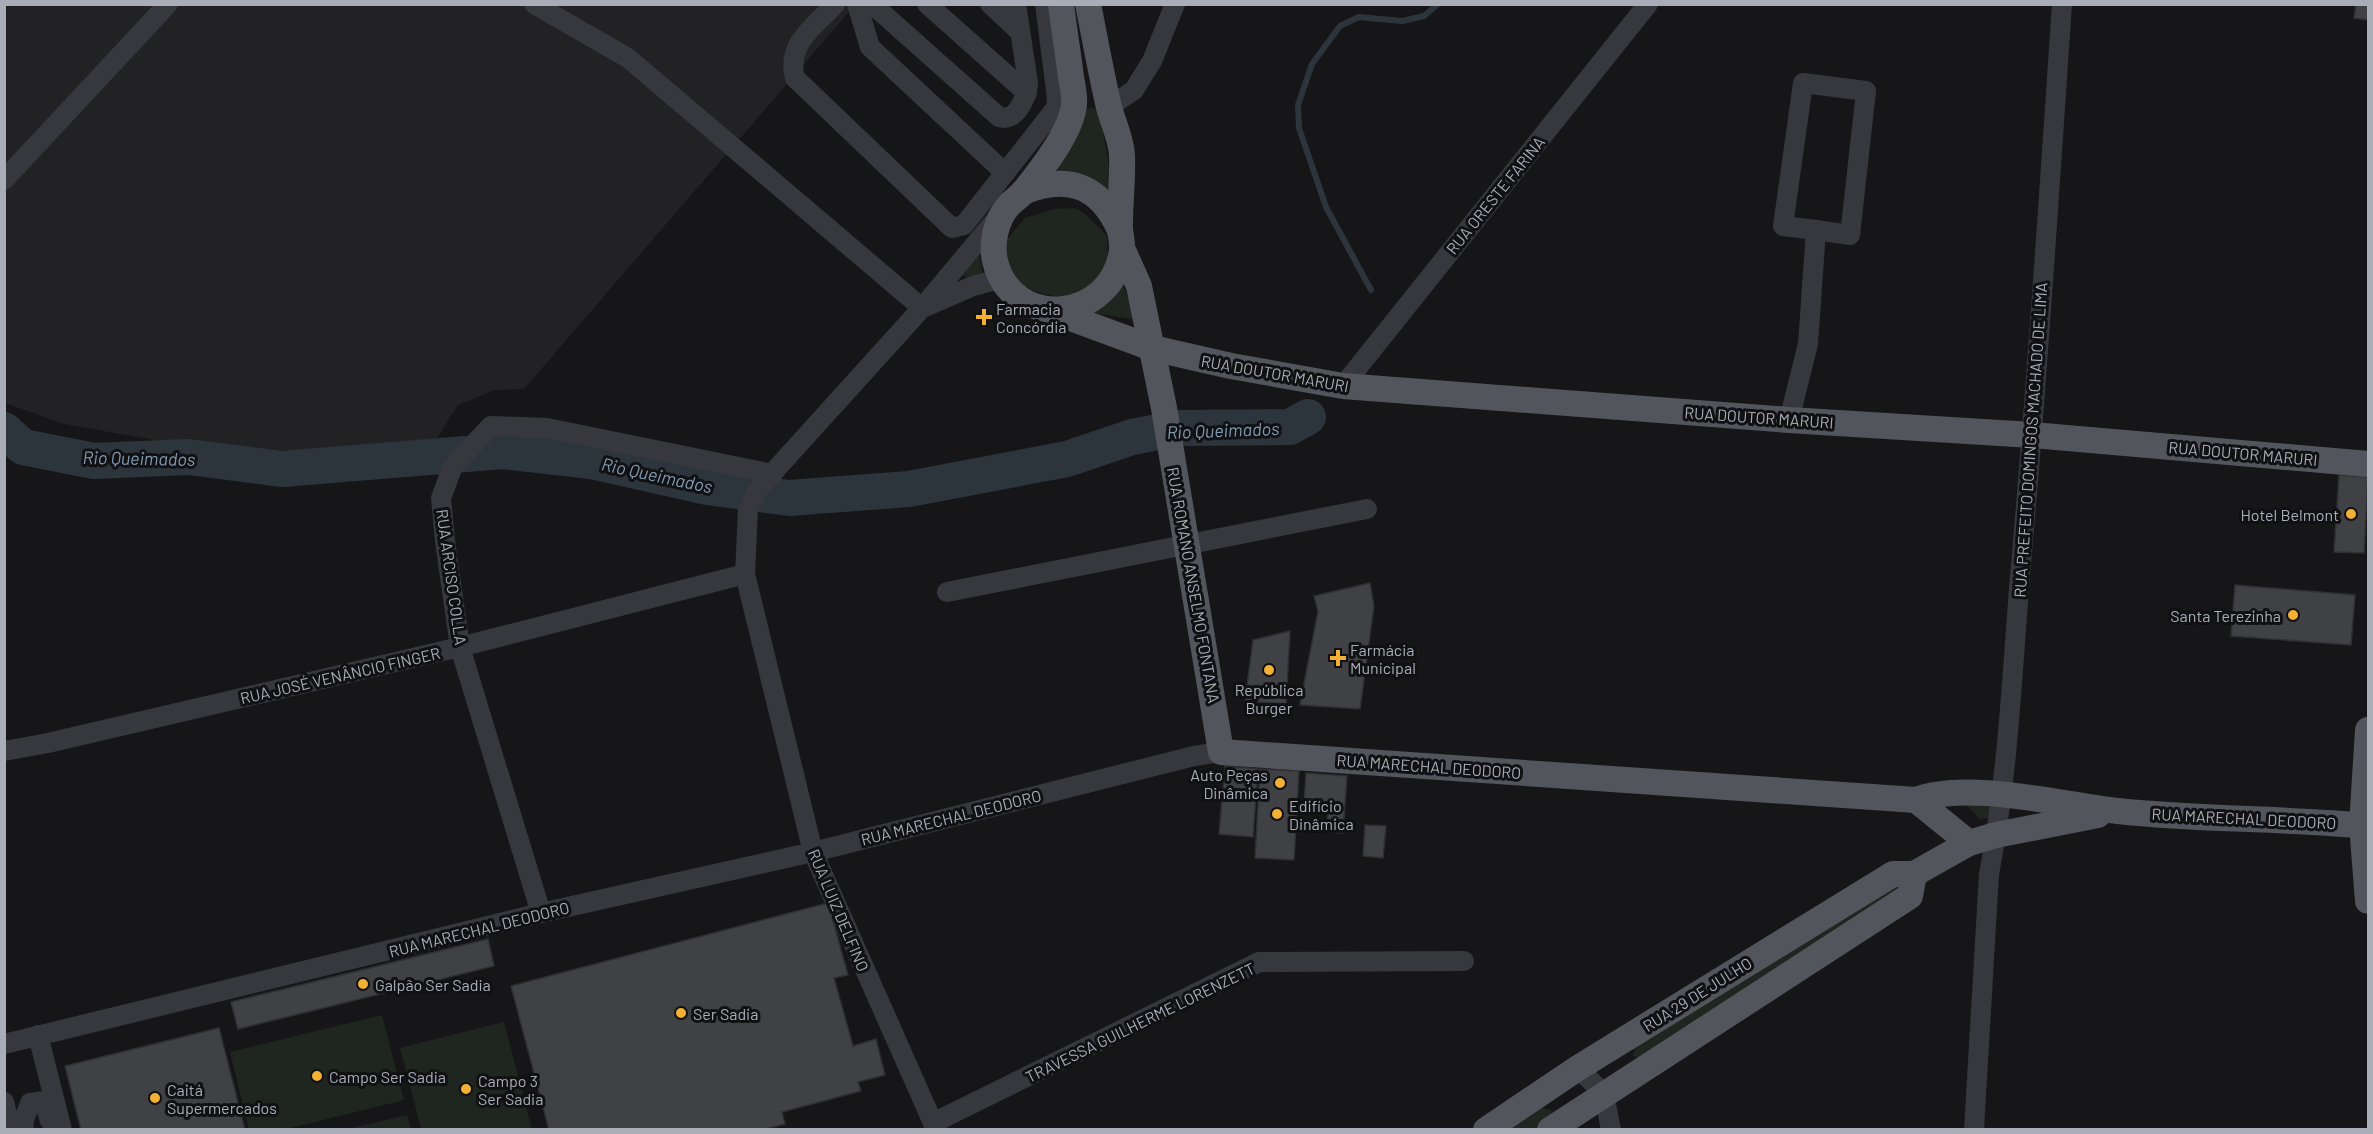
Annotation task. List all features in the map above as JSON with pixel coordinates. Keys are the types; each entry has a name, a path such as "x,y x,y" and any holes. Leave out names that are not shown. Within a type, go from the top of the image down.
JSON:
{"main road":[{"path":"1061,4 1074,104 1067,128 998,223 994,241 995,260 1002,279 1015,294 1031,304 1049,310 1071,309 1091,301 1107,287 1118,269 1121,238 1122,155 1109,107 1088,4"},
{"path":"1074,104 1109,107"},
{"path":"1016,199 1041,185 1061,182 1080,186 1097,196 1111,210 1139,286 1152,348"},
{"name":"RUA DOUTOR MARURI","path":"1049,310 1152,348 1231,366 1343,386 1789,420 2032,435 2368,464"},
{"name":"RUA ROMANO ANSELMO FONTANA","path":"1152,348 1188,545 1221,752"},
{"path":"2368,730 2365,825 2368,901"},
{"name":"RUA MARECHAL DEODORO","path":"1221,752 1916,800 1931,794 2000,794 2119,811 2365,825"},
{"path":"1916,800 1969,843"},
{"name":"RUA MARECHAL DEODORO","path":"1969,843 1996,835 2119,811"},
{"name":"RUA 29 DE JULHO","path":"1486,1130 1578,1068 1893,874 1914,874 1969,843"},
{"name":"RUA 29 DE JULHO","path":"1550,1130 1910,896 1914,874"}],"street":[{"path":"4,180 168,4"},
{"path":"534,4 628,58 922,308"},
{"path":"835,4 795,47 791,65 795,78 952,228 964,225 1056,108 1057,98 1045,4"},
{"path":"857,4 870,47 1005,173"},
{"path":"872,4 999,117 1010,117 1025,100 1027,93 1016,4"},
{"path":"927,4 1027,93"},
{"path":"990,4 1020,32"},
{"path":"1109,107 1134,90 1152,61 1176,4"},
{"name":"RUA ORESTE FARINA","path":"1343,386 1648,4"},
{"name":"RUA PREFEITO DOMINGOS MACHADO DE LIMA","path":"1974,1130 1989,874 1996,835 2032,435 2062,4"},
{"path":"1803,83 1866,91 1850,235 1816,230 1783,226 1803,83"},
{"path":"773,474 1016,199"},
{"path":"1789,420 1808,344 1816,230"},
{"path":"922,308 973,286 1002,279"},
{"name":"RUA ARCISO COLLA","path":"541,913 460,647 441,498 453,466 491,426 547,428 773,474"},
{"name":"RUA LUIZ DELFINO","path":"773,474 758,489 748,509 745,574 813,852 936,1126"},
{"path":"947,592 1367,509"},
{"name":"RUA JOSÉ VENÂNCIO FINGER","path":"4,751 48,743 460,647 745,574"},
{"name":"RUA MARECHAL DEODORO","path":"4,1044 541,913 813,852 1194,756 1221,752"},
{"path":"1969,843 1989,874"},
{"name":"TRAVESSA GUILHERME LORENZETT","path":"936,1126 1259,962 1464,961"},
{"path":"38,1035 62,1130"},
{"path":"1578,1068 1604,1094 1611,1130"},
{"path":"14,1127 30,1103 44,1101 52,1130"},
{"path":"4,1102 14,1127"}],"shaded area":[{"path":"5,5 855,5 524,389 495,390 458,405 434,443 309,452 177,444 64,424 5,403"},
{"path":"1087,108 1099,109 1112,184 1107,190 1057,171"},
{"path":"1075,208 1084,213 1107,236 1108,269 1084,292 1067,297 1036,291 1018,282 1008,269 1002,245 1025,218 1054,209"},
{"path":"978,250 983,275 978,281 956,274"},
{"path":"1121,281 1137,320 1088,312 1110,302 1117,293"},
{"path":"1955,793 1997,797 1989,818 1980,819"},
{"path":"1899,883 1896,897 1645,1058 1633,1056 1636,1044"},
{"name":"Campo Ser Sadia","path":"382,1015 404,1100 287,1129 249,1129 230,1052"},
{"name":"Campo 3 Ser Sadia","path":"504,1022 532,1129 421,1129 400,1048"},
{"path":"1537,1107 1552,1110 1549,1122 1537,1129 1503,1130"},
{"path":"407,1115 411,1129 348,1129"}],"building":[{"path":"2356,4 2368,4 2368,20 2354,18"},
{"name":"Hotel Belmont","path":"2339,475 2368,477 2364,553 2334,552"},
{"name":"Farmácia Municipal","path":"1370,583 1374,606 1360,709 1300,705 1318,611 1314,596"},
{"name":"Santa Terezinha","path":"2235,585 2355,595 2351,645 2231,636"},
{"name":"República Burger","path":"1290,631 1286,704 1245,701 1253,640"},
{"path":"1225,766 1258,769 1253,837 1219,834"},
{"name":"Edifício Dinâmica","path":"1260,769 1299,771 1294,860 1255,858"},
{"path":"1306,773 1347,776 1343,833 1327,832 1328,807 1304,806"},
{"path":"1365,825 1386,826 1383,858 1363,856"},
{"name":"Ser Sadia","path":"828,903 848,975 834,978 853,1046 876,1039 885,1075 858,1082 861,1091 782,1112 785,1124 763,1130 549,1130 511,986"},
{"name":"Galpão Ser Sadia","path":"488,939 494,966 238,1029 231,1002"},
{"name":"Caitá Supermercados","path":"219,1028 245,1130 81,1130 65,1066"}],"waterway":[{"path":"1371,290 1326,207 1299,128 1298,105 1312,64 1340,26 1359,17 1402,21 1424,16 1438,4"},
{"name":"Rio Queimados","path":"4,430 23,447 94,461 188,457 282,469 503,451 591,461 707,487 789,498 909,489 1067,459 1132,437 1178,428 1290,427 1308,417"}],"place":[{"name":"Farmacia Concórdia","path":"984,317"},
{"name":"Hotel Belmont","path":"2351,514"},
{"name":"Santa Terezinha","path":"2293,615"},
{"name":"Farmácia Municipal","path":"1338,658"},
{"name":"República Burger","path":"1269,670"},
{"name":"Auto Peças Dinâmica","path":"1280,783"},
{"name":"Edifício Dinâmica","path":"1277,814"},
{"name":"Galpão Ser Sadia","path":"363,984"},
{"name":"Ser Sadia","path":"681,1013"},
{"name":"Campo Ser Sadia","path":"317,1076"},
{"name":"Campo 3 Ser Sadia","path":"466,1089"},
{"name":"Caitá Supermercados","path":"155,1098"}]}
